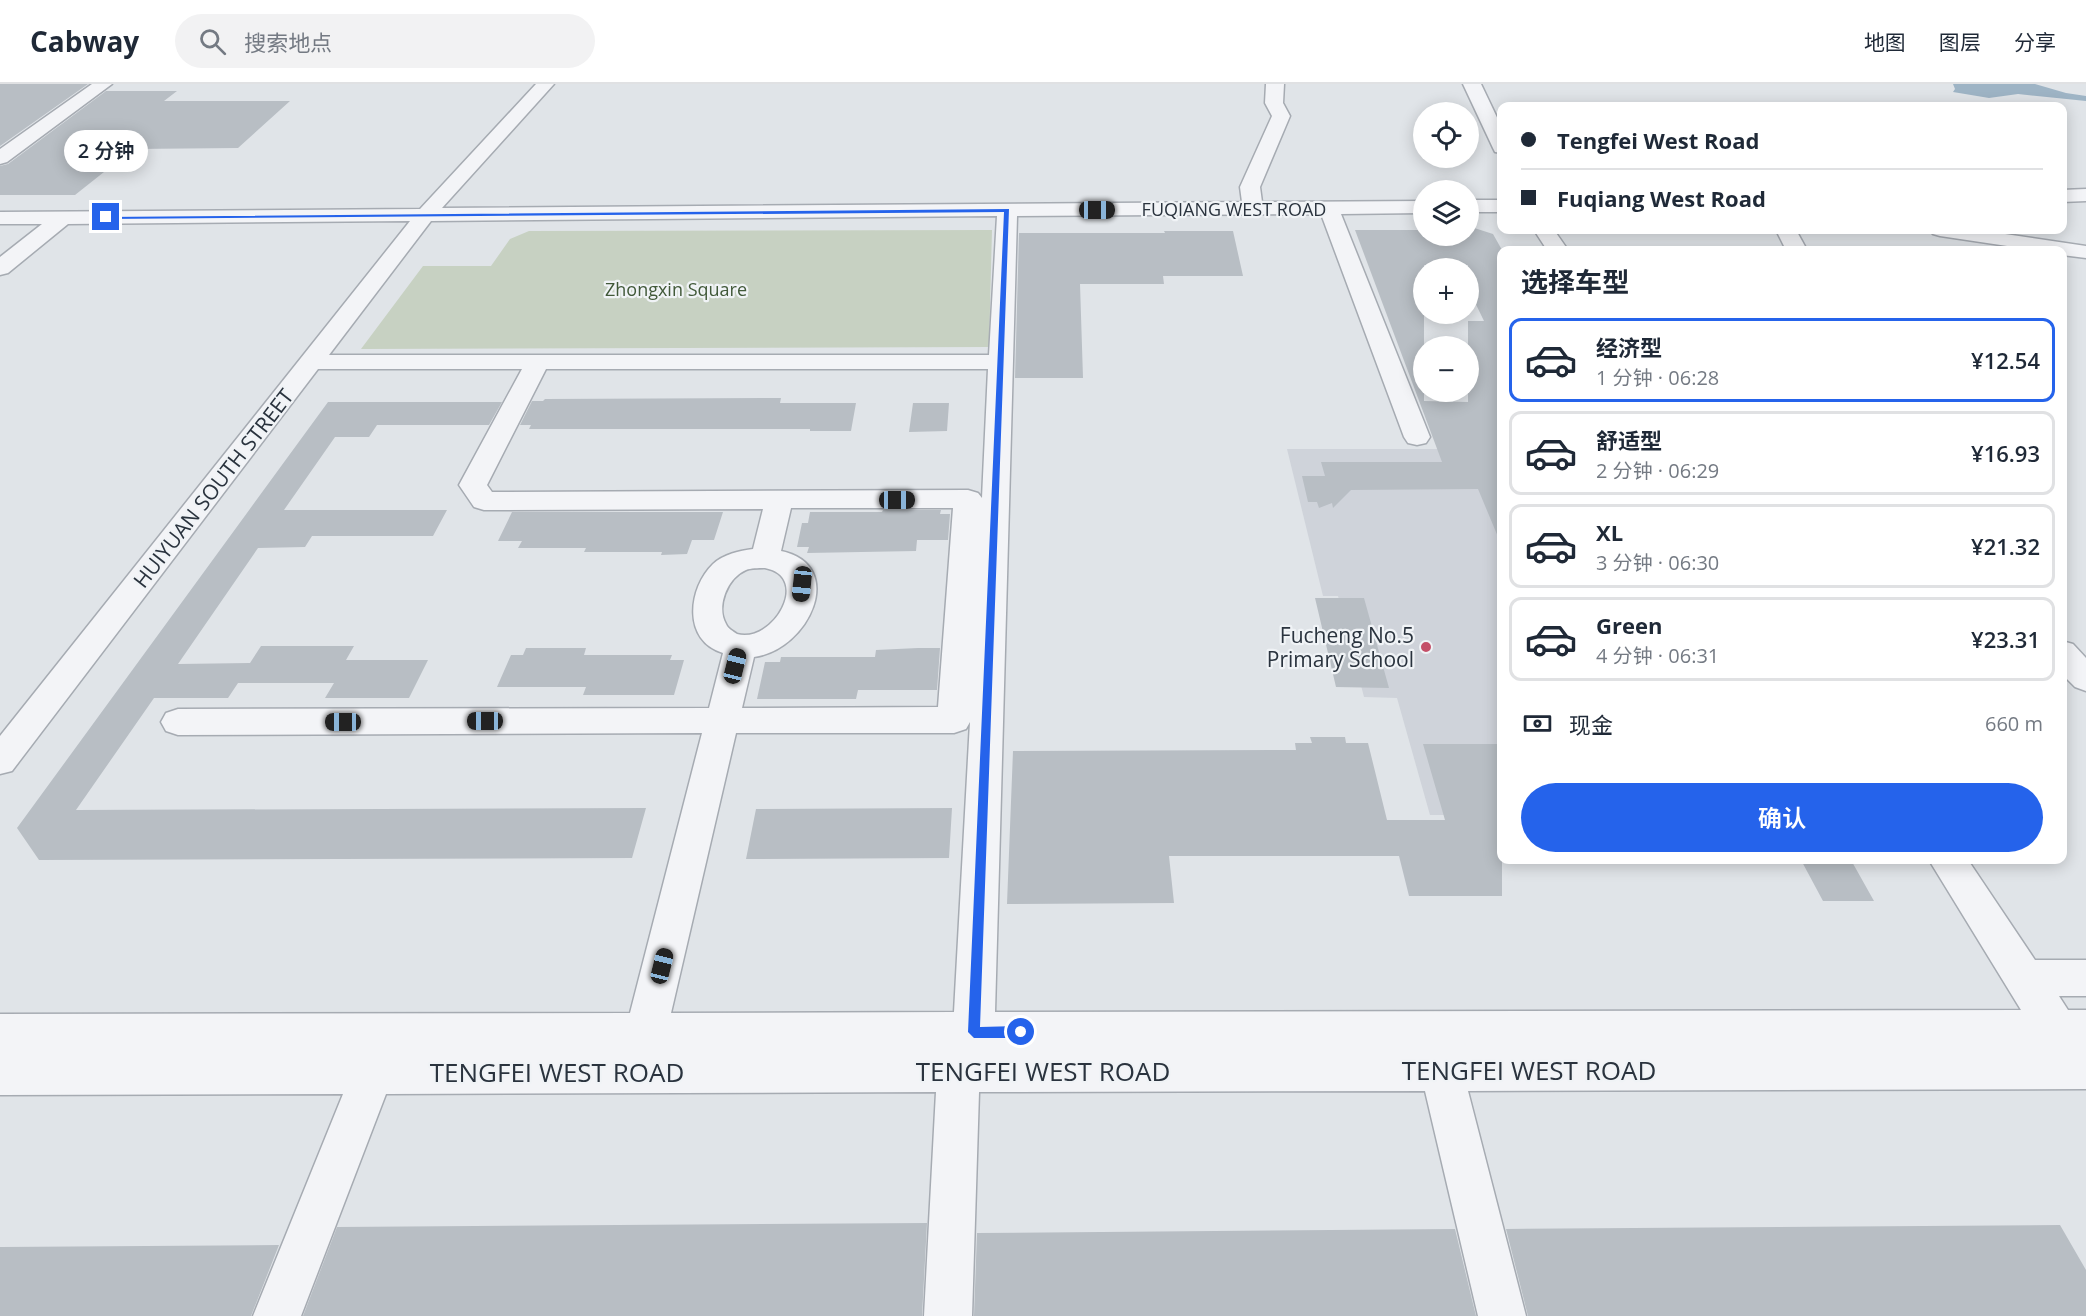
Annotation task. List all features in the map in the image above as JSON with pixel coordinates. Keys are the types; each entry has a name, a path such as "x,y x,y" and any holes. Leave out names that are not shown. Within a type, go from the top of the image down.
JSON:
{"street":[{"path":"0,158 103,84"},
{"name":"HUIYUAN SOUTH STREET","path":"0,761 425,215 545,84"},
{"path":"1253,209 1250,186 1281,116 1274,103 1275,84"},
{"path":"1472,84 1497,137"},
{"path":"2067,196 2086,195"},
{"path":"1479,206 1497,206"},
{"name":"FUQIANG WEST ROAD","path":"0,218 1413,207"},
{"path":"1329,208 1417,437"},
{"path":"948,1316 966,1052 1007,210"},
{"path":"0,268 63,218"},
{"path":"1967,234 2046,246"},
{"path":"2067,249 2086,252"},
{"path":"310,362 1001,362"},
{"path":"178,722 954,720 968,500 484,501 473,484 538,362"},
{"path":"765,558 779,500"},
{"path":"765,558 782,562 794,569 802,584 800,604 794,620 778,636 755,646 740,647 723,640 712,630 707,617 707,603 721,575 736,562 765,558"},
{"path":"646,1033 740,647"},
{"path":"2067,657 2086,678"},
{"path":"1951,864 2024,978 2079,1054"},
{"path":"2024,978 2086,978"},
{"name":"TENGFEI WEST ROAD","path":"0,1034 646,1033 966,1052 1441,1070 2079,1054"},
{"name":"TENGFEI WEST ROAD","path":"0,1074 373,1073 966,1052 2079,1054"},
{"path":"1441,1070 1502,1316"},
{"path":"277,1316 373,1073"}],"shaded area":[{"name":"Fucheng No.5 Primary School","path":"1287,449 1497,449 1497,815 1430,815 1397,698 1364,697 1338,596 1323,596"}],"green space":[{"name":"Zhongxin Square","path":"992,230 989,347 361,349 423,266 491,266 510,239 529,231"}],"water":[{"path":"1953,84 2035,84 2086,96 2086,101 2018,94 1989,98 1953,92 1955,89"}],"building":[{"path":"0,84 88,84 0,146"},
{"path":"106,91 177,91 164,101 290,101 238,148 133,149 75,195 0,195 0,166 8,164"},
{"path":"1355,230 1413,230 1413,246 1479,246 1479,230 1493,234 1500,246 1497,246 1497,534 1478,489 1351,490 1333,508 1332,503 1319,508 1317,502 1308,502 1302,476 1325,476 1321,462 1442,462 1420,402 1479,402 1479,336 1468,336 1468,324 1479,324 1479,321 1484,321 1479,311 1479,258 1413,258 1413,324 1424,324 1424,336 1413,336 1413,385"},
{"path":"1164,231 1233,231 1243,276 1163,276 1164,284 1080,284 1083,378 1015,378 1019,233 1165,233"},
{"path":"781,398 780,403 856,403 851,431 529,429 531,425 520,425 532,401 545,399"},
{"path":"328,402 502,402 489,425 377,425 369,437 335,437 284,510 447,510 433,536 312,536 305,547 258,548 178,664 250,663 261,646 354,646 346,660 428,660 409,698 325,698 334,683 238,683 228,698 154,698 76,810 646,808 632,858 39,860 17,828"},
{"path":"913,403 949,403 947,431 909,432"},
{"path":"883,510 941,510 940,514 950,514 948,540 917,540 916,551 807,553 809,547 797,547 802,523 808,523 810,512 882,512"},
{"path":"512,512 723,512 714,540 692,540 687,554 661,555 662,552 584,552 586,548 518,548 522,541 498,541"},
{"path":"1315,598 1364,598 1389,688 1336,687"},
{"path":"526,648 586,648 584,655 672,655 670,660 684,660 674,695 583,695 586,687 497,687 511,655 523,655"},
{"path":"940,648 937,690 858,690 856,699 757,699 765,662 780,662 781,657 875,657 876,650"},
{"path":"1310,737 1345,737 1346,743 1368,743 1387,820 1445,820 1423,744 1497,744 1497,864 1502,864 1502,896 1409,896 1399,856 1169,856 1174,903 1007,904 1013,751 1296,750 1295,743 1312,743"},
{"path":"952,808 949,858 746,859 756,809"},
{"path":"1803,864 1853,864 1874,901 1823,901"},
{"path":"927,1223 922,1316 303,1316 337,1227"},
{"path":"2060,1225 2086,1270 2086,1316 1528,1316 1506,1229"},
{"path":"1455,1229 1476,1316 974,1316 977,1233"},
{"path":"279,1245 251,1316 0,1316 0,1247"}],"place":[{"name":"Fucheng No.5 Primary School","path":"1426,647"}],"route":[{"path":"106,217 1007,210 974,1032 1021,1032"}]}
